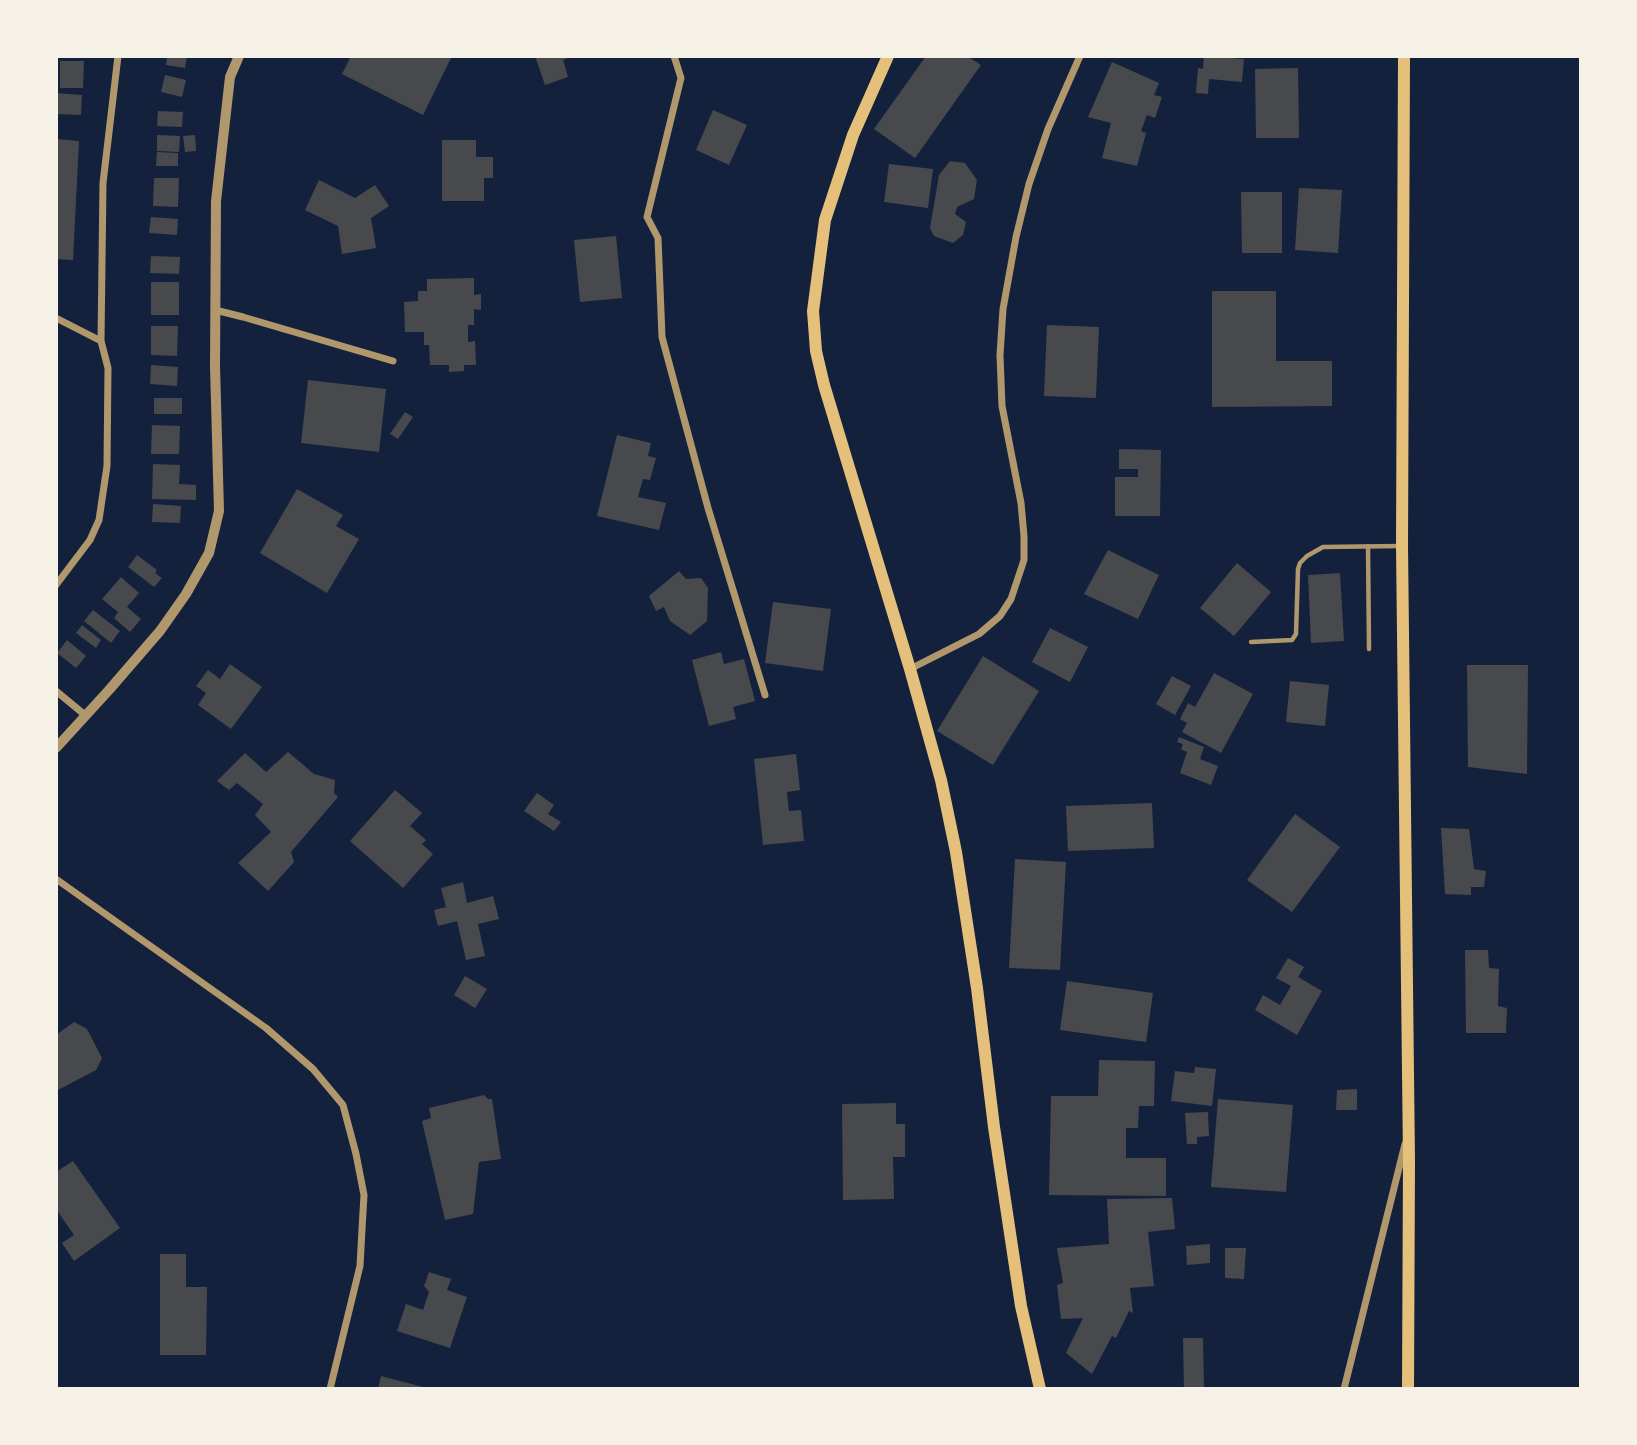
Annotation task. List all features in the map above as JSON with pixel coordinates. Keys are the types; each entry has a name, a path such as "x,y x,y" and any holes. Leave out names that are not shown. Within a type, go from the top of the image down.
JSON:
{"main road":[{"path":"888,56 853,135 825,220 813,311 816,351 937,760 956,852 977,988 1017,1279 1040,1389"},
{"path":"1404,56 1402,546 1408,1389"}],"street":[{"path":"56,585 90,540 99,520 107,466 108,368 100,341 103,183 118,56"},
{"path":"58,741 109,690 160,631 186,594 209,553 219,511 215,366 216,201 230,77 239,56"},
{"path":"674,56 681,78 647,217 658,238 662,337 708,508 765,695"},
{"path":"910,669 979,634 1000,615 1011,599 1024,560 1021,503 1002,407 1000,355 1003,309 1016,237 1030,184 1048,129 1080,56"},
{"path":"215,310 393,361"},
{"path":"56,318 100,341"},
{"path":"56,691 85,715"},
{"path":"56,879 266,1028 313,1069 343,1105 363,1195 362,1229 360,1266 330,1389"},
{"path":"1344,1389 1408,1134"}],"lane":[{"path":"1368,546 1369,649"},
{"path":"1251,642 1292,640 1296,634 1298,569 1307,556 1323,547 1402,546"}],"building":[{"path":"167,56 187,56 185,68 166,65"},
{"path":"351,56 452,56 423,115 342,74"},
{"path":"535,56 573,56 563,60 568,77 545,85"},
{"path":"926,56 967,56 981,65 915,158 874,129"},
{"path":"1204,56 1244,59 1242,82 1209,79 1208,94 1196,93 1198,68 1203,69"},
{"path":"60,61 84,61 83,88 60,88"},
{"path":"1112,62 1159,83 1154,95 1162,97 1155,118 1147,115 1141,131 1146,133 1137,166 1102,158 1111,123 1088,117"},
{"path":"1298,68 1299,138 1256,138 1255,69"},
{"path":"165,75 186,80 182,97 161,92"},
{"path":"56,93 82,95 81,115 56,114"},
{"path":"713,110 747,125 729,165 696,150"},
{"path":"158,111 183,112 182,127 157,126"},
{"path":"157,135 180,136 179,152 157,151"},
{"path":"195,135 196,151 185,152 183,136"},
{"path":"56,139 79,141 73,260 56,259"},
{"path":"442,140 476,140 476,157 493,157 493,178 484,178 484,201 442,201"},
{"path":"157,152 178,153 178,166 156,166"},
{"path":"950,161 965,163 977,180 974,199 957,207 955,214 966,222 963,235 953,243 934,236 930,228 939,175"},
{"path":"889,164 933,169 928,208 884,202"},
{"path":"154,178 179,178 178,207 153,206"},
{"path":"319,180 355,198 375,185 389,206 371,218 376,248 342,254 338,226 305,210"},
{"path":"1299,188 1342,190 1338,253 1295,250"},
{"path":"1241,192 1282,192 1282,253 1242,253"},
{"path":"151,217 178,219 177,235 149,233"},
{"path":"616,236 622,298 580,302 574,240"},
{"path":"151,256 180,257 179,274 150,273"},
{"path":"474,278 474,295 481,294 481,310 474,309 474,325 468,325 468,342 475,341 476,365 464,365 464,371 449,372 449,365 430,365 429,345 424,345 424,332 405,332 404,302 418,301 418,291 427,291 427,279"},
{"path":"151,282 179,282 179,315 151,315"},
{"path":"1212,291 1276,291 1276,361 1332,361 1332,406 1212,407"},
{"path":"1047,325 1099,327 1096,398 1044,396"},
{"path":"151,326 178,326 177,356 151,355"},
{"path":"151,365 178,367 177,386 150,384"},
{"path":"308,380 386,389 379,452 301,443"},
{"path":"154,398 182,398 182,414 154,414"},
{"path":"405,412 413,417 398,439 390,434"},
{"path":"152,425 180,426 179,454 151,454"},
{"path":"617,435 651,443 648,456 656,458 650,480 643,479 638,497 666,503 659,530 597,516"},
{"path":"1119,449 1161,450 1160,516 1115,516 1115,477 1138,477 1138,469 1119,469"},
{"path":"153,464 180,465 179,484 196,485 196,500 152,499"},
{"path":"297,489 343,515 336,526 359,539 327,593 260,553"},
{"path":"153,504 181,506 180,523 152,522"},
{"path":"1108,550 1159,575 1138,619 1084,594"},
{"path":"137,555 157,570 155,573 162,578 154,587 128,567"},
{"path":"1237,563 1271,592 1234,636 1200,608"},
{"path":"679,571 686,579 701,578 708,588 707,621 690,635 670,621 664,607 656,611 649,596"},
{"path":"1340,573 1344,641 1311,643 1308,575"},
{"path":"121,577 139,593 127,607 141,619 130,632 114,618 118,612 102,599"},
{"path":"773,602 831,609 823,671 765,663"},
{"path":"93,610 120,631 111,643 84,621"},
{"path":"82,625 101,640 96,648 76,633"},
{"path":"1050,628 1088,647 1070,682 1032,662"},
{"path":"67,640 86,656 76,668 57,653"},
{"path":"721,652 724,664 744,659 755,701 733,707 736,719 709,726 692,660"},
{"path":"983,656 1039,691 993,765 937,731"},
{"path":"230,664 262,687 231,729 198,705 206,693 196,686 208,670 220,679"},
{"path":"1467,665 1528,665 1527,774 1468,767"},
{"path":"1214,673 1253,694 1221,753 1182,732 1187,723 1180,719 1188,703 1195,707"},
{"path":"1172,676 1191,686 1175,715 1156,704"},
{"path":"1290,681 1329,685 1325,726 1286,722"},
{"path":"1179,737 1204,747 1200,759 1218,766 1211,785 1180,773 1187,752 1181,749 1183,744 1177,742"},
{"path":"288,752 314,774 335,780 334,793 338,797 291,852 294,862 268,891 238,863 271,832 255,815 263,804 237,783 229,790 217,781 245,753 266,772"},
{"path":"796,754 800,790 787,792 789,811 801,810 804,841 763,845 754,759"},
{"path":"395,790 422,813 410,826 426,840 422,844 433,854 403,888 350,841"},
{"path":"537,793 554,805 548,814 561,822 554,831 524,811"},
{"path":"1152,803 1154,848 1068,851 1066,806"},
{"path":"1295,814 1340,847 1292,912 1247,880"},
{"path":"1441,828 1469,829 1474,869 1486,871 1484,887 1471,887 1471,895 1445,894"},
{"path":"1015,859 1066,862 1060,970 1009,968"},
{"path":"463,882 467,903 493,896 499,919 478,924 485,956 466,960 457,921 438,926 434,910 446,907 441,888"},
{"path":"1465,950 1488,950 1489,968 1499,969 1498,1006 1507,1008 1506,1033 1466,1033"},
{"path":"1288,958 1304,967 1298,977 1322,991 1297,1035 1255,1010 1263,995 1280,1005 1291,986 1276,978"},
{"path":"465,976 487,989 475,1008 454,995"},
{"path":"1067,981 1153,993 1146,1042 1060,1030"},
{"path":"74,1022 87,1029 102,1058 96,1070 56,1091 56,1035"},
{"path":"1099,1060 1155,1061 1154,1106 1139,1106 1138,1128 1126,1128 1126,1158 1166,1158 1166,1196 1049,1195 1051,1096 1098,1096"},
{"path":"1195,1067 1216,1069 1212,1106 1171,1101 1175,1071 1194,1073"},
{"path":"1357,1089 1357,1110 1336,1110 1337,1090"},
{"path":"484,1095 492,1099 501,1159 479,1162 473,1214 445,1220 422,1121 431,1118 429,1108"},
{"path":"1218,1099 1293,1105 1286,1192 1211,1187"},
{"path":"896,1103 896,1124 905,1124 905,1157 893,1157 894,1199 843,1200 842,1104"},
{"path":"1208,1112 1209,1136 1197,1137 1197,1144 1187,1144 1185,1113"},
{"path":"73,1161 120,1228 74,1261 62,1243 74,1235 56,1209 56,1172"},
{"path":"1172,1198 1175,1229 1148,1232 1154,1286 1130,1288 1133,1313 1129,1311 1116,1338 1112,1336 1092,1374 1066,1353 1083,1318 1061,1319 1057,1285 1063,1283 1057,1248 1109,1244 1107,1199"},
{"path":"1210,1244 1210,1263 1187,1265 1186,1246"},
{"path":"1225,1248 1246,1248 1244,1279 1225,1278"},
{"path":"160,1254 186,1254 186,1287 207,1287 206,1355 160,1355"},
{"path":"429,1272 451,1279 447,1290 467,1297 450,1348 397,1331 406,1304 423,1310 429,1292 424,1286"},
{"path":"1183,1338 1203,1338 1204,1389 1184,1389"},
{"path":"381,1376 427,1388 427,1389 378,1389"}]}
